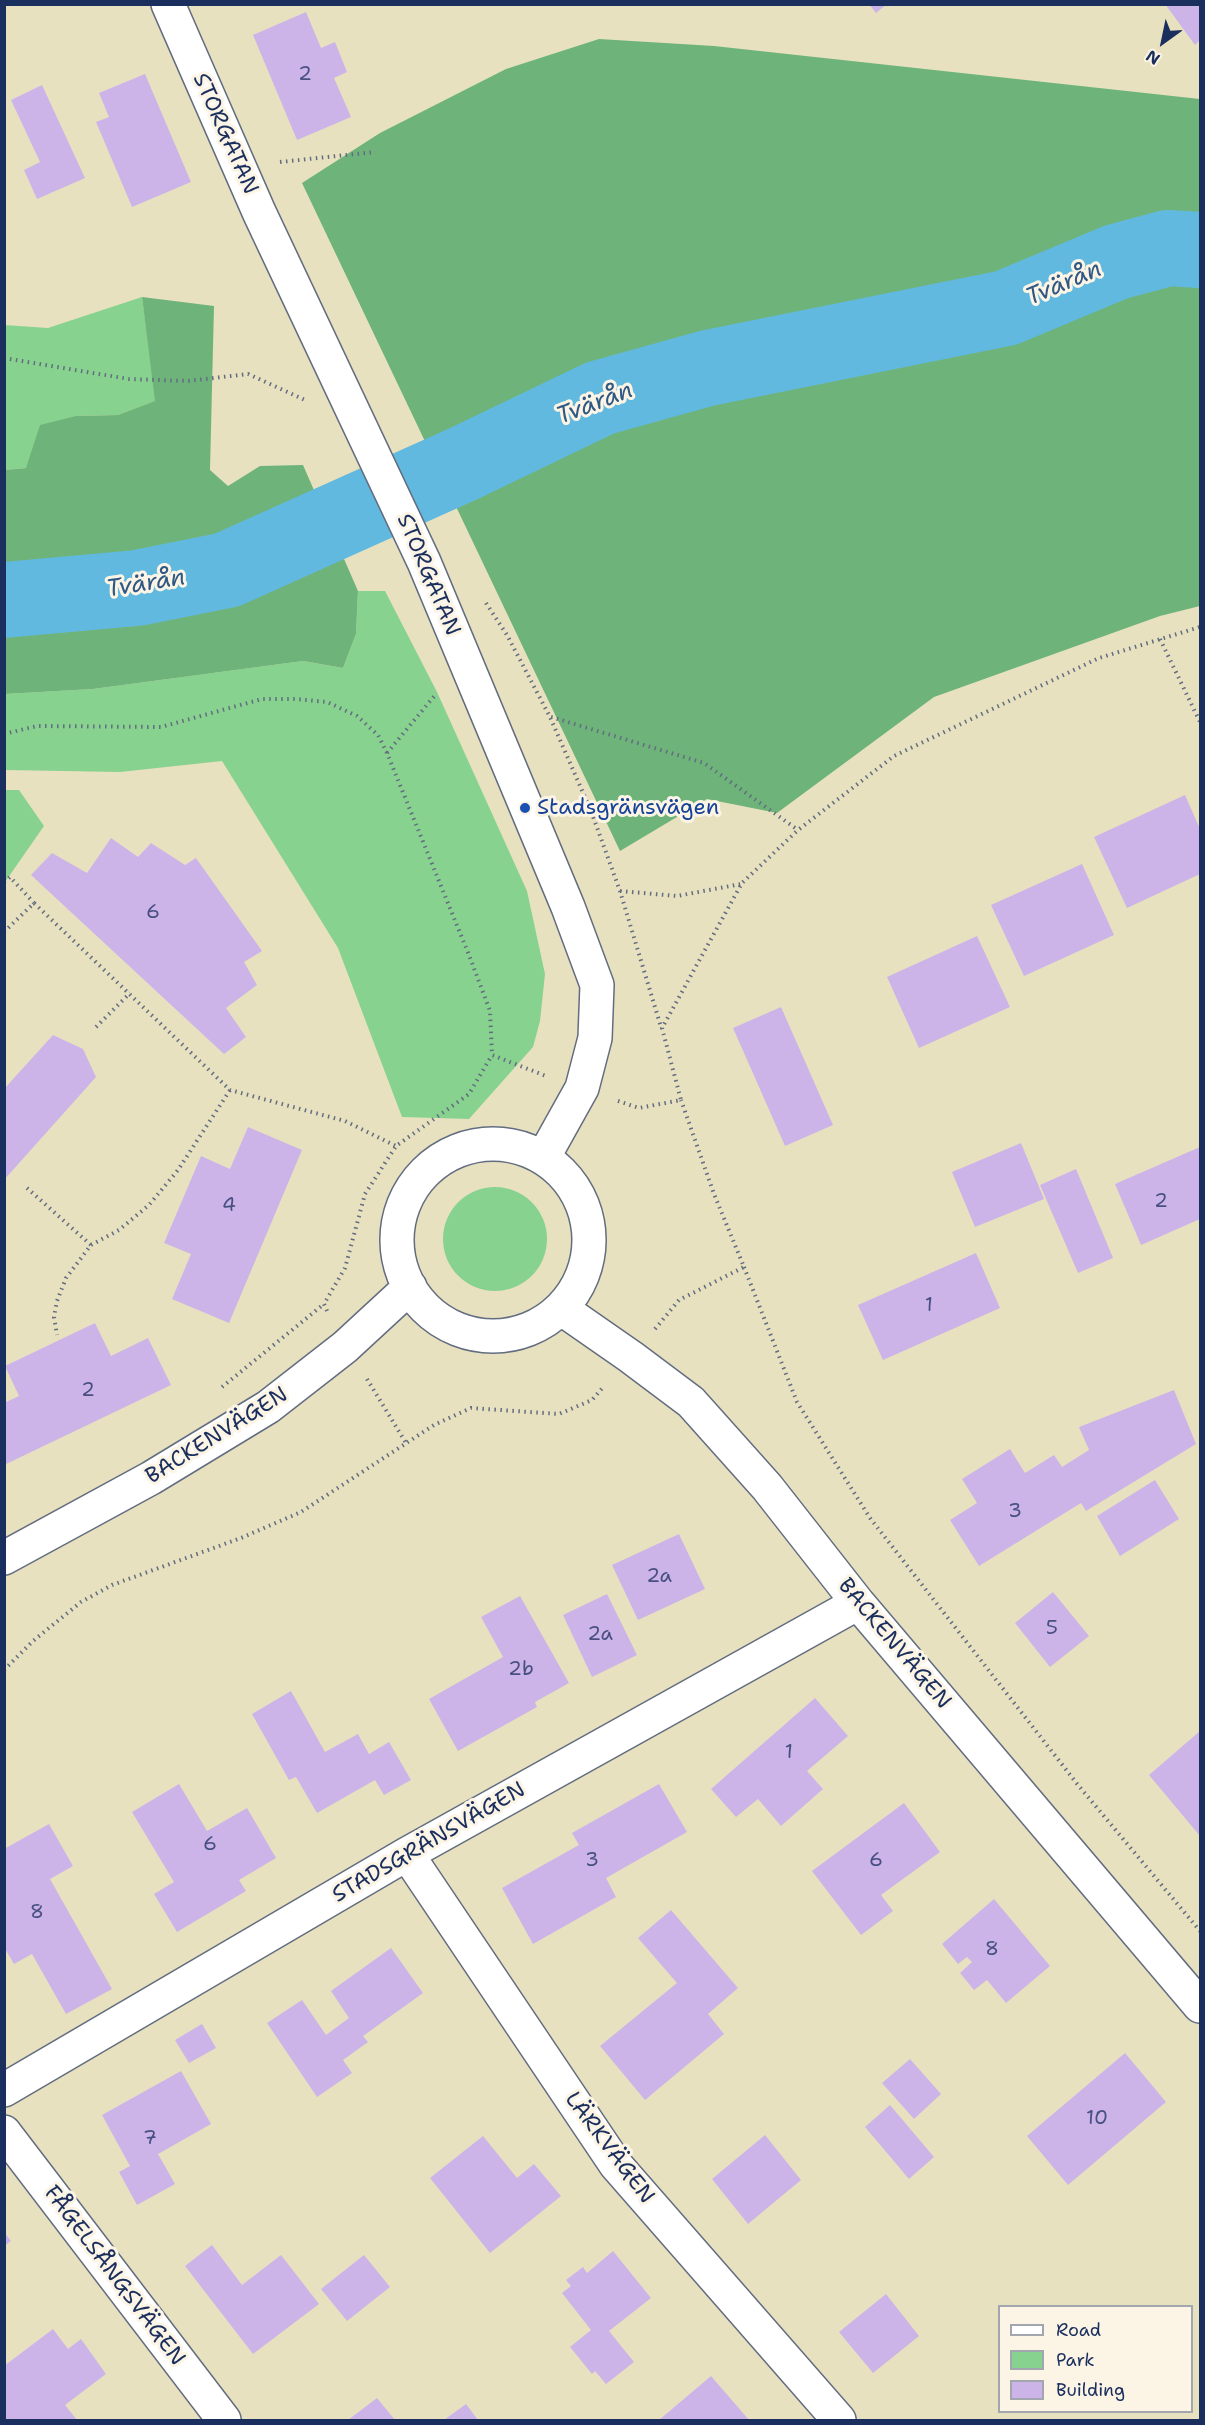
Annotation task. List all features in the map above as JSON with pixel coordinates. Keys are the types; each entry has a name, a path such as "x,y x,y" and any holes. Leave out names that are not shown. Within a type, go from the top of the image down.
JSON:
{"street":[{"name":"STORGATAN","path":"168,4 259,212 354,409 424,562 568,907 597,985 595,1038 582,1088 543,1158"},
{"path":"490,1144 520,1145 543,1158 561,1171 586,1214 588,1234 586,1260 580,1284 562,1309 539,1325 511,1335 483,1336 454,1328 426,1310 410,1287 402,1266 397,1233 402,1210 411,1190 425,1171 442,1157 463,1147 490,1144"},
{"name":"BACKENVÄGEN","path":"4,1558 151,1478 268,1407 345,1347 410,1287"},
{"name":"BACKENVÄGEN","path":"562,1309 691,1402 767,1488 858,1603 1200,2006"},
{"name":"STADSGRÄNSVÄGEN","path":"4,2090 407,1854 858,1603"},
{"name":"LÄRKVÄGEN","path":"407,1854 616,2165 839,2421"},
{"name":"FÅGELSÅNGSVÄGEN","path":"4,2132 224,2421"}],"path":[{"path":"276,162 375,152"},
{"path":"4,358 129,379 188,381 248,374 312,403"},
{"path":"483,600 507,635 550,717 591,811 620,891 662,1028 681,1100 714,1194 797,1402 870,1518 1078,1785 1200,1931"},
{"path":"662,1028 742,884 798,830 894,756 1099,658 1200,627"},
{"path":"1160,639 1200,722"},
{"path":"387,753 437,692"},
{"path":"4,734 37,726 160,727 262,699 327,702 357,716 378,735 387,753 490,1011 492,1055 469,1095 396,1146 345,1121 230,1090 34,903 10,877 4,882"},
{"path":"550,717 704,763 798,830"},
{"path":"620,891 677,896 742,884"},
{"path":"4,932 34,903"},
{"path":"96,1027 130,993"},
{"path":"492,1055 639,1108 681,1100"},
{"path":"57,1335 54,1317 57,1301 66,1278 91,1245 119,1230 149,1205 178,1170 230,1090"},
{"path":"27,1188 91,1245"},
{"path":"4,1670 33,1641 73,1609 112,1585 241,1538 301,1512 434,1425 471,1408 559,1414 592,1400 679,1300 744,1267"}],"green space":[{"path":"599,39 714,46 1200,99 1200,606 1160,616 934,697 777,813 707,799 620,851 302,183 380,133 506,69"},
{"path":"142,297 156,401 118,415 76,416 26,468 5,470 4,325 48,328"},
{"path":"142,297 214,306 210,470 228,486 260,466 303,465 358,591 356,634 343,668 303,661 93,689 5,694 5,470 26,468 40,425 76,416 118,415 155,401"},
{"path":"358,591 385,591 437,692 527,891 545,974 540,1021 533,1047 469,1119 402,1117 338,948 222,761 120,772 5,770 4,694 93,689 303,661 343,668 356,634"},
{"path":"5,790 19,790 44,826 5,882"},
{"path":"495,1187 515,1191 532,1202 543,1219 547,1239 543,1259 532,1276 515,1287 495,1291 475,1287 458,1276 447,1259 443,1239 447,1219 458,1202 475,1191"}],"building":[{"path":"869,4 887,4 876,13"},
{"path":"1165,4 1200,4 1200,40 1195,45"},
{"path":"306,12 321,48 335,42 347,72 334,78 351,117 297,140 253,35"},
{"path":"145,74 191,182 132,207 96,122 109,117 99,93"},
{"path":"42,85 85,178 37,199 24,170 40,162 11,100"},
{"path":"1185,795 1200,829 1200,874 1127,908 1094,837"},
{"path":"111,838 138,857 151,843 185,865 196,858 262,951 244,962 257,985 226,1008 246,1037 224,1054 31,875 52,853 87,873"},
{"path":"1082,864 1114,935 1024,976 991,905"},
{"path":"977,936 1010,1007 919,1048 887,977"},
{"path":"781,1007 833,1125 785,1146 733,1028"},
{"path":"53,1035 83,1049 96,1077 4,1180 4,1089"},
{"path":"248,1127 302,1150 229,1323 172,1299 191,1254 164,1243 201,1156 230,1169"},
{"path":"1021,1143 1044,1199 975,1227 952,1172"},
{"path":"1200,1147 1200,1219 1141,1245 1115,1184"},
{"path":"1076,1169 1113,1258 1078,1273 1040,1185"},
{"path":"976,1253 1000,1308 883,1360 858,1305"},
{"path":"95,1323 111,1356 148,1338 171,1385 4,1465 4,1403 19,1396 5,1366"},
{"path":"1174,1390 1196,1444 1086,1511 1081,1503 979,1566 950,1520 977,1503 962,1479 1010,1449 1025,1473 1054,1455 1062,1467 1089,1450 1079,1427"},
{"path":"1155,1480 1179,1519 1120,1556 1097,1516"},
{"path":"679,1534 705,1589 638,1620 612,1565"},
{"path":"1053,1592 1089,1636 1050,1667 1015,1623"},
{"path":"607,1594 637,1655 592,1677 563,1615"},
{"path":"520,1596 569,1683 535,1702 537,1707 458,1751 429,1699 503,1657 481,1617"},
{"path":"291,1691 325,1752 358,1734 369,1754 389,1742 411,1780 384,1795 375,1780 317,1813 296,1777 289,1780 252,1714"},
{"path":"815,1698 848,1736 807,1771 823,1789 781,1826 758,1799 736,1817 711,1789"},
{"path":"1200,1731 1200,1836 1149,1775"},
{"path":"179,1784 207,1831 247,1808 276,1858 239,1880 246,1891 177,1932 154,1894 174,1882 132,1812"},
{"path":"659,1784 687,1832 606,1878 616,1897 533,1944 502,1888 579,1845 572,1833"},
{"path":"904,1803 940,1852 881,1895 893,1911 861,1935 812,1871"},
{"path":"49,1824 73,1866 50,1879 112,1989 66,2014 32,1954 14,1964 4,1947 4,1849"},
{"path":"994,1899 1050,1966 1006,2003 987,1980 974,1990 960,1973 972,1962 967,1957 958,1964 942,1944"},
{"path":"671,1910 738,1988 708,2014 724,2034 645,2100 600,2046 677,1983 638,1938"},
{"path":"391,1948 423,1993 363,2036 368,2042 343,2060 352,2073 317,2097 267,2023 302,2000 326,2035 349,2018 331,1991"},
{"path":"202,2024 216,2048 189,2063 175,2040"},
{"path":"1125,2053 1166,2102 1068,2185 1027,2136"},
{"path":"910,2059 941,2094 914,2119 882,2083"},
{"path":"181,2071 211,2124 158,2154 175,2184 137,2205 119,2172 130,2166 102,2115"},
{"path":"890,2105 934,2157 909,2179 865,2127"},
{"path":"765,2135 801,2180 748,2224 712,2179"},
{"path":"483,2136 517,2178 534,2164 561,2196 490,2253 430,2178"},
{"path":"4,2232 11,2241 4,2246"},
{"path":"212,2245 242,2285 281,2255 319,2304 253,2354 185,2266"},
{"path":"613,2251 651,2298 609,2331 634,2362 606,2384 595,2371 592,2374 570,2347 591,2330 562,2293 571,2286 566,2280 583,2267 587,2273"},
{"path":"364,2255 390,2287 347,2321 321,2289"},
{"path":"886,2294 919,2336 873,2373 839,2332"},
{"path":"53,2329 68,2349 81,2339 106,2374 65,2405 77,2420 4,2420 4,2366"},
{"path":"711,2376 749,2420 659,2420"},
{"path":"377,2398 395,2420 348,2420"},
{"path":"466,2404 478,2420 444,2420"}],"waterway":[{"name":"Tvärån","path":"4,600 137,588 227,570 465,463 600,398 708,368 1006,308 1116,262 1168,248 1200,250"}],"place":[{"name":"Stadsgränsvägen","path":"525,808"}]}
